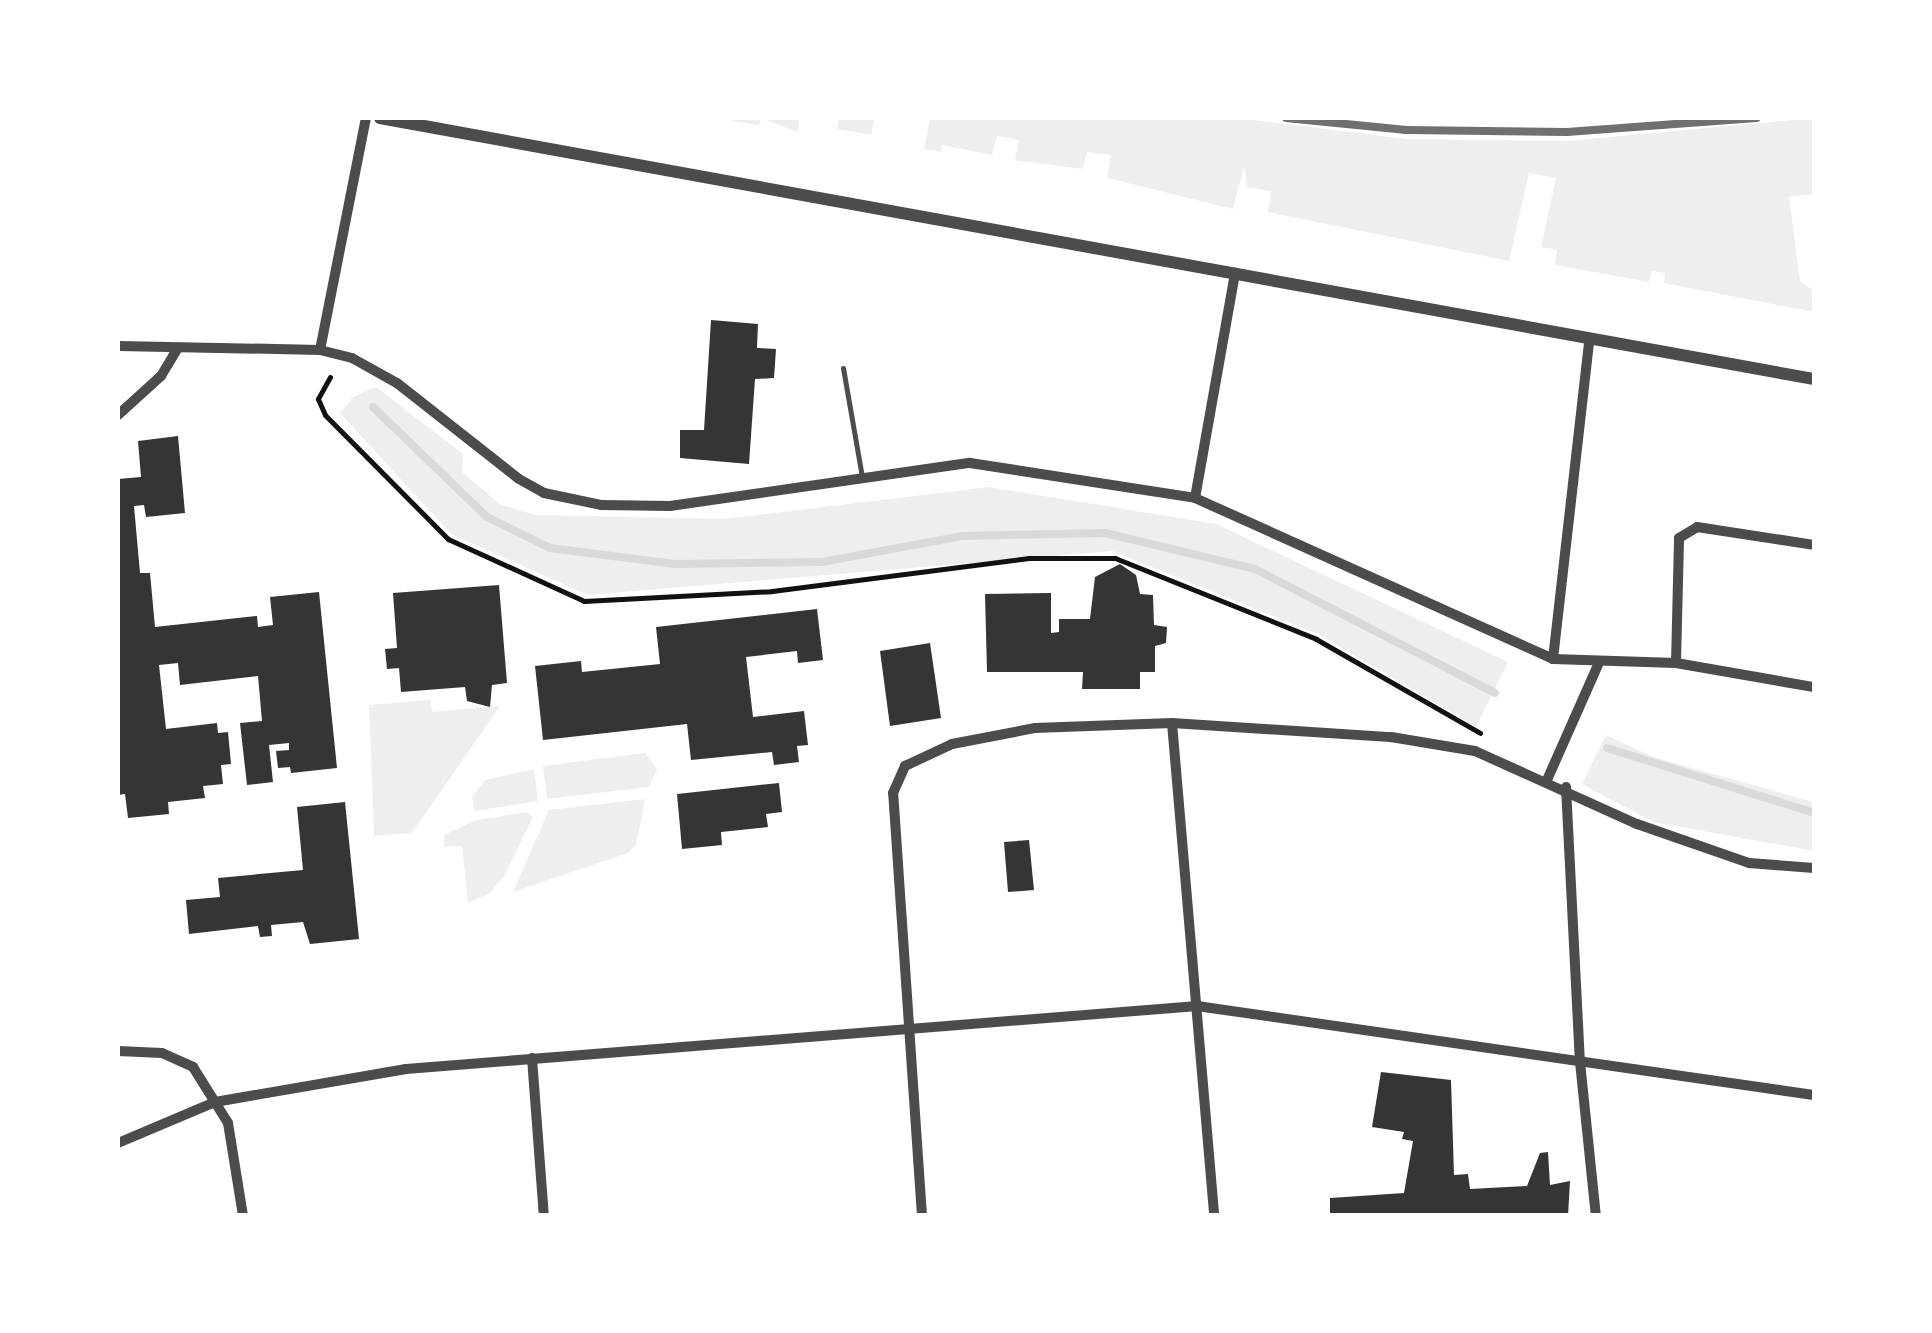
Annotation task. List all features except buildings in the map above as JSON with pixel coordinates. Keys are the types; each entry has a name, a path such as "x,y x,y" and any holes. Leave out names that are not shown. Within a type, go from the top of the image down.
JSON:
{"street":[{"path":"320,350 366,118"},
{"path":"380,118 1814,379"},
{"path":"1195,498 1235,273"},
{"path":"1553,659 1588,340"},
{"path":"118,346 320,350 373,367 519,479 572,500 670,506 970,463 1195,498 1553,659 1598,665 1676,663 1814,688"},
{"path":"118,414 161,376 178,348"},
{"path":"1676,663 1678,538 1697,527 1814,545"},
{"path":"1547,780 1598,665"},
{"path":"1172,723 1214,1216"},
{"path":"922,1216 908,1030 897,774 984,735 1172,723 1391,737 1476,751 1566,787 1638,824 1749,864 1814,868"},
{"path":"1566,787 1580,1062 1596,1216"},
{"path":"118,1144 216,1102 406,1069 1197,1006 1814,1095"},
{"path":"118,1052 162,1053 193,1068 228,1123 243,1216"},
{"path":"532,1058 544,1216"}],"lane":[{"path":"843,368 862,480"}],"path":[{"path":"330,377 318,399 325,415 448,539 584,600 772,591 1029,558 1115,558 1316,640 1486,735"}],"shaded area":[{"path":"716,118 761,118 759,125"},
{"path":"761,118 800,118 797,132"},
{"path":"839,118 874,118 871,135 837,129"},
{"path":"930,118 1237,118 1406,139 1567,141 1814,118 1814,194 1789,197 1800,281 1814,291 1814,312 1664,283 1665,273 1652,271 1649,282 1555,265 1557,250 1541,247 1556,178 1529,173 1509,261 1268,212 1271,191 1247,187 1244,167 1233,209 1107,178 1111,155 1087,152 1083,169 1015,160 1019,140 997,136 992,155 943,145 941,152 924,149"},
{"path":"376,387 463,454 462,472 500,504 535,515 724,519 989,487 1216,524 1508,662 1476,727 1318,634 1112,551 588,595 451,534 340,413 353,397"},
{"path":"431,700 432,712 500,706 412,833 374,836 369,705"},
{"path":"1606,735 1653,757 1814,802 1814,851 1653,822 1582,784"},
{"path":"645,753 657,769 649,787 547,799 543,766"},
{"path":"534,769 538,801 475,811 472,797 485,780"},
{"path":"645,799 636,845 628,853 513,892 549,810"},
{"path":"527,812 533,817 504,876 490,893 468,903 462,846 444,847 444,835 476,820"}],"waterway":[{"path":"373,407 487,517 550,548 675,564 822,562 962,536 1105,533 1255,569 1495,693"},
{"path":"1607,748 1814,813"}],"railway":[{"path":"1286,118 1406,130 1567,132 1756,118"}]}
